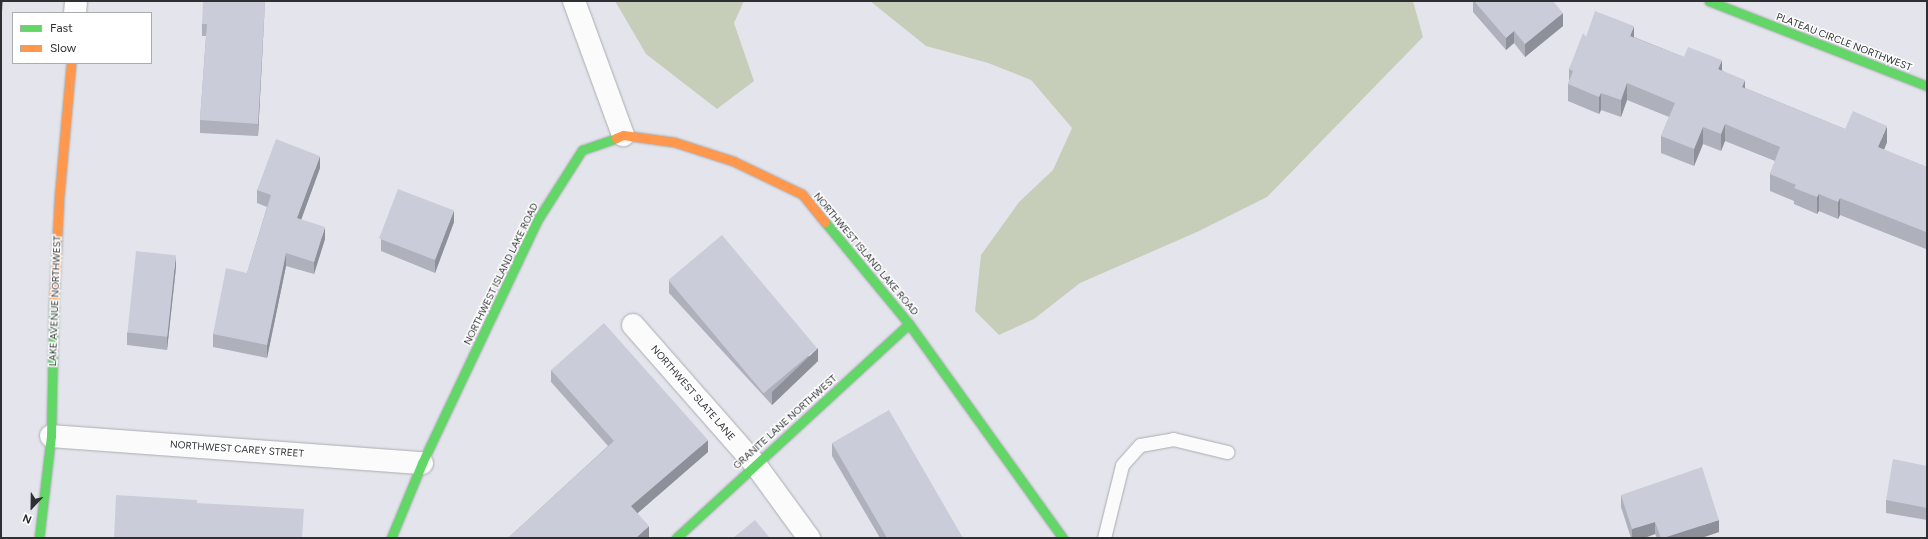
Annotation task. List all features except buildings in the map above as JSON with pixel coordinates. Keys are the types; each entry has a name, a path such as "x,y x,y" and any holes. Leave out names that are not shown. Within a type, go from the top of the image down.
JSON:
{"street":[{"path":"75,12 76,1"},
{"path":"574,1 623,134"},
{"name":"PLATEAU CIRCLE NORTHWEST","path":"1709,1 1927,86"},
{"name":"LAKE AVENUE NORTHWEST","path":"39,538 51,436 53,308 59,198 71,64"},
{"name":"NORTHWEST ISLAND LAKE ROAD","path":"391,538 422,463 538,219 582,150 623,134 674,142 734,161 802,194 909,324 1063,538"},
{"name":"GRANITE LANE NORTHWEST","path":"676,538 909,324"},
{"name":"NORTHWEST SLATE LANE","path":"633,325 755,464 809,538"},
{"name":"NORTHWEST CAREY STREET","path":"51,436 422,463"}],"lane":[{"path":"1104,538 1122,465 1140,445 1173,440 1227,452"}],"green space":[{"path":"615,1 744,1 734,23 754,81 717,109 646,54"},
{"path":"870,1 1413,1 1423,37 1267,197 1197,232 1080,283 1034,319 999,335 975,311 981,255 1019,202 1053,170 1072,128 1031,80 988,63 926,46"}],"traffic: fast":[{"path":"1709,1 1927,86"},
{"path":"391,538 422,463 538,219 582,150 616,138"},
{"path":"825,222 909,324 1063,538"},
{"path":"39,538 51,436 54,298"},
{"path":"676,538 909,324"}],"traffic: slow":[{"path":"54,298 59,198 71,64"},
{"path":"616,138 623,135 674,142 733,161 802,194 825,222"}]}
